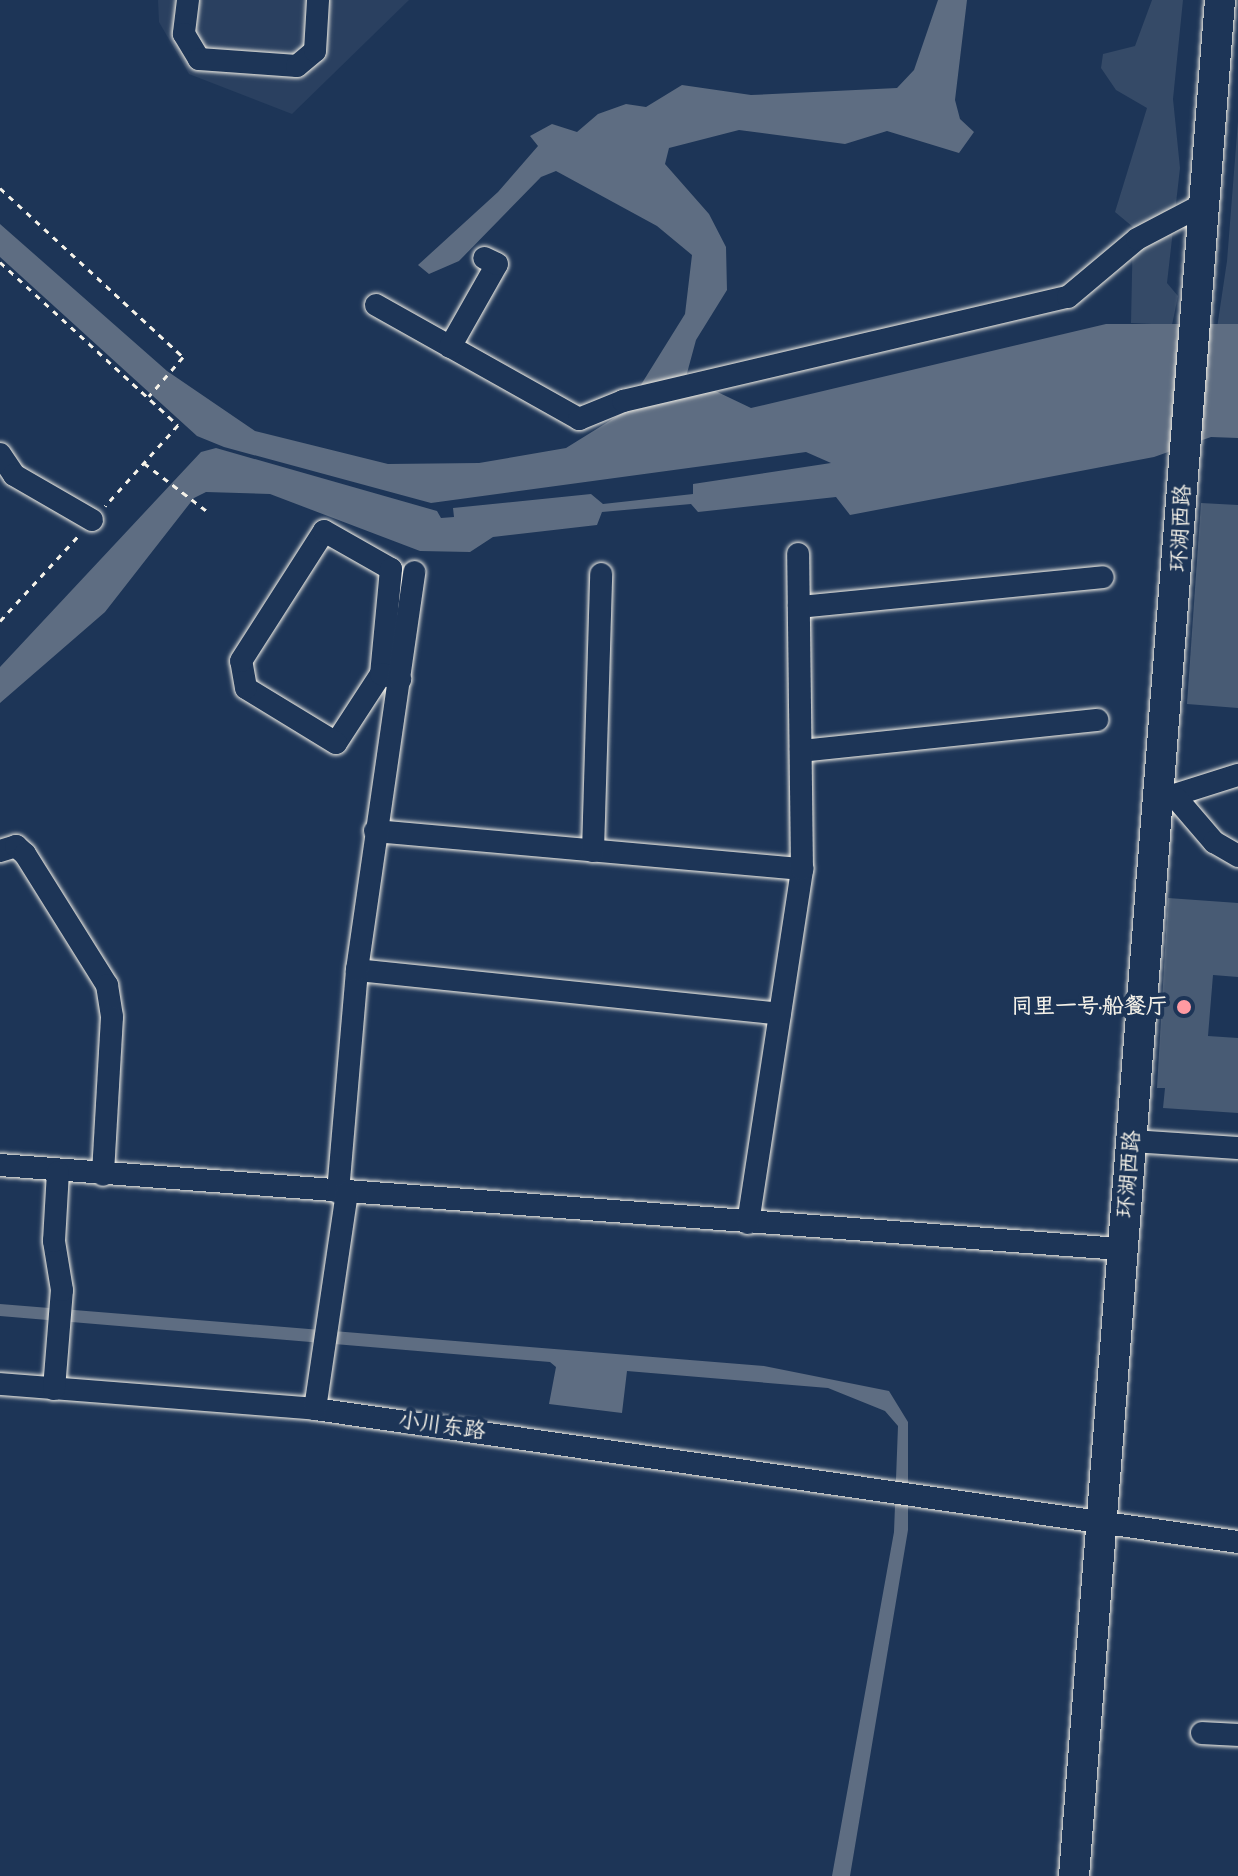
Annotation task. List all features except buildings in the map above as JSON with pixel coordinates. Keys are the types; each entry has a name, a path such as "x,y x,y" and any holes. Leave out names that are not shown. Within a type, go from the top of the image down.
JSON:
{"main road":[{"name":"环湖西路","path":"1074,1876 1104,1520 1121,1249 1168,798 1184,471 1220,0"}],"street":[{"path":"188,0 184,34 199,59 297,66 315,51 318,0"},
{"path":"376,305 579,419 623,401 1068,297 1137,239 1206,203"},
{"path":"450,347 497,264 484,258"},
{"path":"0,454 14,475 92,520"},
{"path":"315,1409 331,1312 357,970 390,676 395,577 324,531 241,661 246,688 336,743 390,676 414,572"},
{"path":"748,1223 802,869 798,554"},
{"path":"593,851 601,574"},
{"path":"799,607 1103,577"},
{"path":"801,751 1097,720"},
{"path":"1238,775 1168,798 1214,842 1238,856"},
{"path":"375,831 802,869"},
{"path":"8,848 107,985 112,1017 103,1175"},
{"path":"357,970 780,1014"},
{"path":"1132,1141 1238,1148"},
{"path":"0,1165 58,1172 1121,1249"},
{"path":"54,1389 56,1326 62,1290 54,1241 58,1172"},
{"name":"小川东路","path":"0,1384 315,1409 925,1501 1104,1520 1238,1542"},
{"path":"1202,1733 1238,1735"}],"path":[{"path":"0,188 183,357 148,396"},
{"path":"0,262 178,425 0,621"},
{"path":"144,463 208,512"}],"shaded area":[{"path":"158,0 409,0 292,114 189,74 159,22"},
{"path":"938,0 967,0 955,100 960,119 974,132 959,153 887,131 845,144 739,130 669,148 665,164 709,214 726,247 727,290 696,340 686,377 751,408 1106,324 1238,324 1238,438 1211,437 1154,457 850,515 836,497 698,512 691,504 602,512 597,525 493,537 470,552 420,551 270,494 206,492 194,498 105,612 0,703 0,667 201,452 216,448 437,511 441,518 454,517 453,508 591,494 603,504 693,494 693,484 831,463 806,452 431,503 224,447 197,436 0,257 0,224 167,371 255,431 388,464 479,463 566,448 624,412 685,314 692,255 657,226 556,171 541,177 459,261 429,274 418,265 498,192 538,146 530,136 552,124 577,132 598,114 626,104 646,107 682,85 751,95 897,88 914,70"},
{"path":"1152,0 1183,0 1173,99 1180,168 1167,283 1178,296 1172,325 1131,323 1133,227 1115,212 1147,108 1116,90 1101,68 1103,54 1135,46"},
{"path":"1238,121 1238,324 1217,328 1227,261"},
{"path":"0,1304 764,1366 889,1391 908,1422 908,1530 850,1876 832,1876 894,1532 898,1426 885,1411 828,1388 627,1371 622,1413 549,1404 556,1367 550,1362 0,1316"}],"place":[{"name":"同里一号·船餐厅","path":"1184,1007"}]}
